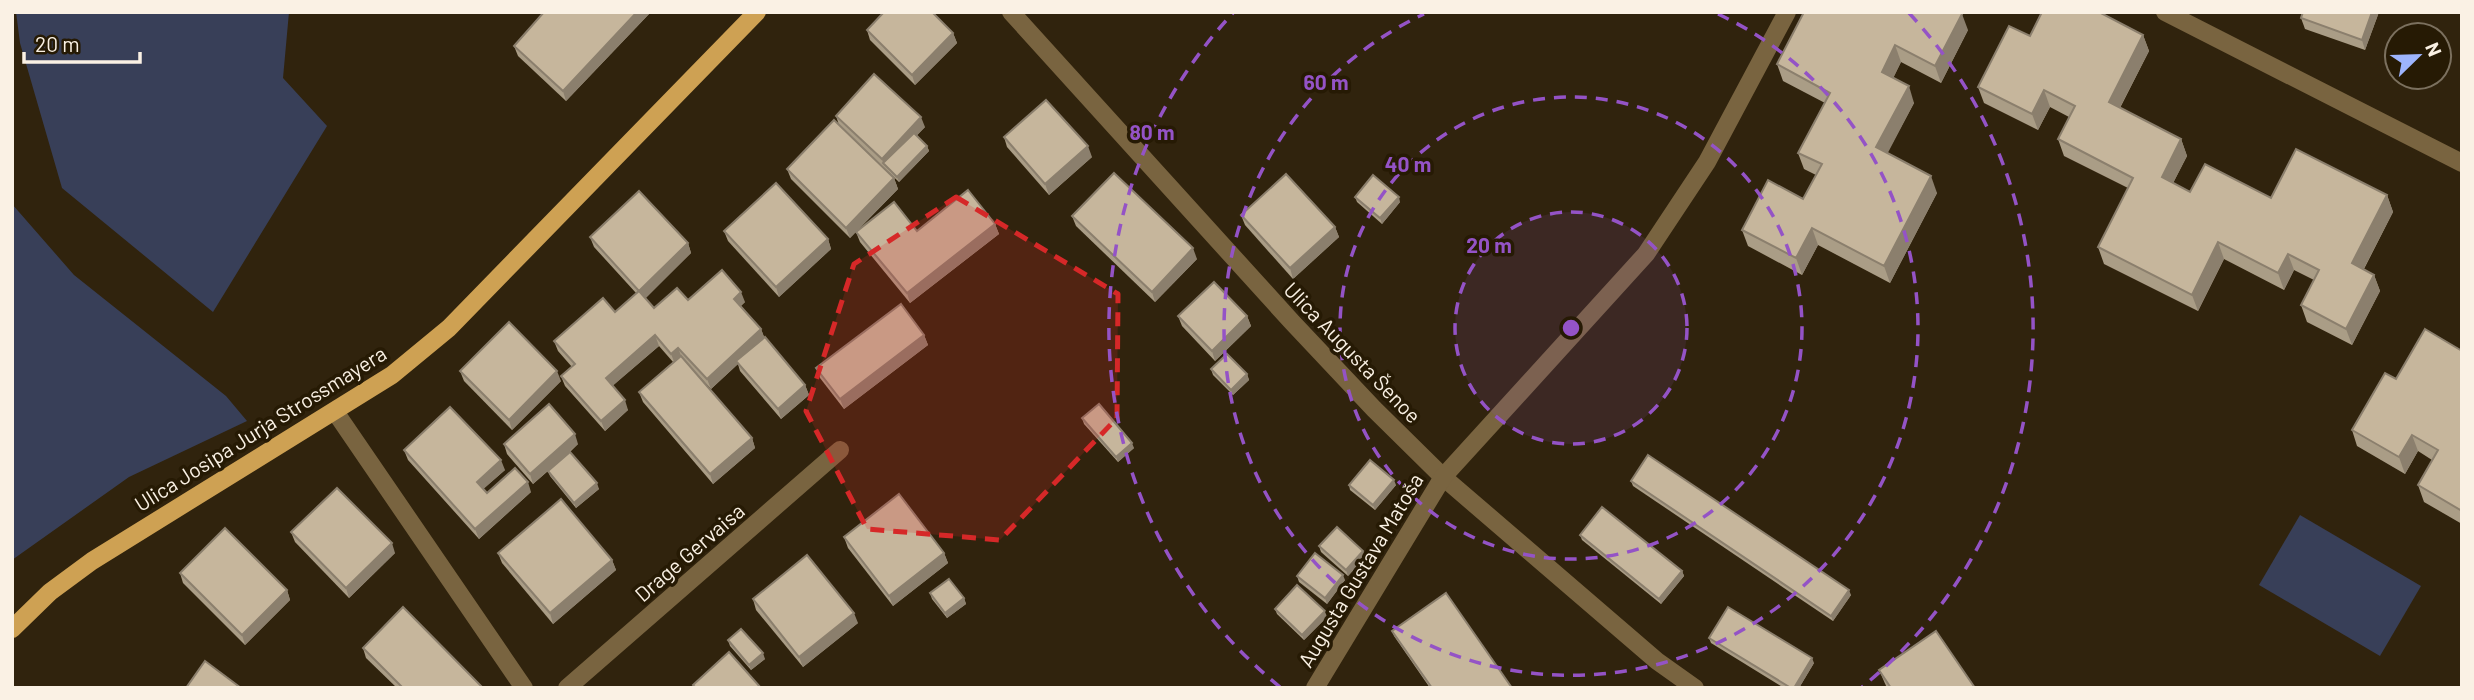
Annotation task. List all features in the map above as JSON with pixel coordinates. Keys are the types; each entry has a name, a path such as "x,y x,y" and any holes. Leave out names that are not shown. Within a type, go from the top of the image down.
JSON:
{"main road":[{"name":"Ulica Josipa Jurja Strossmayera","path":"12,629 50,592 92,561 392,376 449,328 757,12"}],"street":[{"name":"Ulica Augusta Šenoe","path":"1011,12 1292,322 1443,477 1657,661 1695,688"},
{"name":"Augusta Gustava Matoša","path":"1315,688 1443,477 1646,254 1707,162 1787,12"},
{"path":"2165,12 2462,163"},
{"path":"336,413 524,688"},
{"name":"Drage Gervaisa","path":"568,688 841,450"}],"highlighted area":[{"path":"956,197 1118,294 1117,418 1000,540 867,529 806,411 854,264"}],"shaded area":[{"path":"16,12 289,12 283,78 327,126 213,312 62,188 20,43"},
{"path":"12,204 74,275 226,396 247,421 129,477 12,560"},
{"path":"2300,515 2421,586 2380,656 2259,585"}],"building":[{"path":"544,12 637,12 563,91 514,46"},
{"path":"884,12 932,12 953,33 912,75 867,30"},
{"path":"1804,12 1962,14 1935,66 1895,45 1882,72 1909,86 1876,147 1931,176 1884,266 1812,228 1796,258 1742,230 1768,180 1803,199 1822,164 1798,153 1830,93 1777,64"},
{"path":"2042,12 2099,12 2143,35 2109,102 2181,139 2162,177 2190,192 2205,164 2271,198 2296,149 2387,195 2352,263 2374,275 2346,329 2301,305 2319,270 2288,254 2278,273 2218,242 2192,295 2098,247 2133,178 2058,139 2075,106 2044,90 2032,114 1978,87 2009,26 2030,36"},
{"path":"2303,12 2372,12 2362,40 2301,18"},
{"path":"874,74 921,117 882,159 836,116"},
{"path":"1046,100 1088,146 1045,184 1004,137"},
{"path":"834,120 894,178 846,228 787,169"},
{"path":"914,133 927,146 897,177 883,163"},
{"path":"1114,173 1193,248 1152,292 1072,216"},
{"path":"1286,174 1335,227 1290,268 1241,215"},
{"path":"1373,175 1399,197 1380,218 1355,197"},
{"path":"776,183 828,239 776,287 724,231"},
{"path":"968,190 995,224 907,293 856,232 894,202 917,231"},
{"path":"639,191 688,243 639,291 590,237"},
{"path":"722,270 741,292 734,299 761,329 707,379 678,348 671,354 655,335 606,378 625,400 601,421 561,376 575,364 554,341 603,298 615,312 639,291 654,308 677,288 688,300"},
{"path":"1214,282 1247,316 1212,351 1178,316"},
{"path":"901,304 924,335 840,399 816,368"},
{"path":"509,322 557,371 509,420 460,371"},
{"path":"2425,329 2462,351 2462,511 2418,485 2438,450 2412,435 2399,457 2352,430 2385,373 2396,379"},
{"path":"765,337 805,385 778,409 736,361"},
{"path":"1227,354 1247,374 1231,390 1211,369"},
{"path":"681,356 752,438 710,474 639,392"},
{"path":"549,404 575,434 530,474 504,444"},
{"path":"1099,404 1132,443 1116,457 1082,418"},
{"path":"450,407 501,460 477,482 487,493 515,468 528,482 475,529 404,450"},
{"path":"570,452 597,483 574,503 548,471"},
{"path":"1648,455 1849,590 1831,616 1631,481"},
{"path":"1370,460 1394,480 1373,505 1349,485"},
{"path":"337,488 392,543 346,588 291,532"},
{"path":"899,494 944,553 889,596 844,537"},
{"path":"561,499 612,560 550,613 498,553"},
{"path":"1602,507 1682,571 1659,599 1580,535"},
{"path":"1337,527 1363,551 1346,570 1319,546"},
{"path":"225,528 287,590 242,635 180,573"},
{"path":"1315,553 1343,575 1325,598 1297,576"},
{"path":"807,555 854,613 799,657 753,599"},
{"path":"949,579 964,598 945,613 930,593"},
{"path":"1297,585 1325,611 1302,635 1275,609"},
{"path":"1446,593 1512,688 1432,688 1392,631"},
{"path":"403,607 483,688 403,688 363,648"},
{"path":"1728,607 1812,658 1794,688 1709,638"},
{"path":"741,629 763,653 749,665 728,640"},
{"path":"1936,631 1975,688 1891,688 1879,670"},
{"path":"729,652 761,688 696,688 693,685"},
{"path":"205,661 241,688 186,688"}]}
